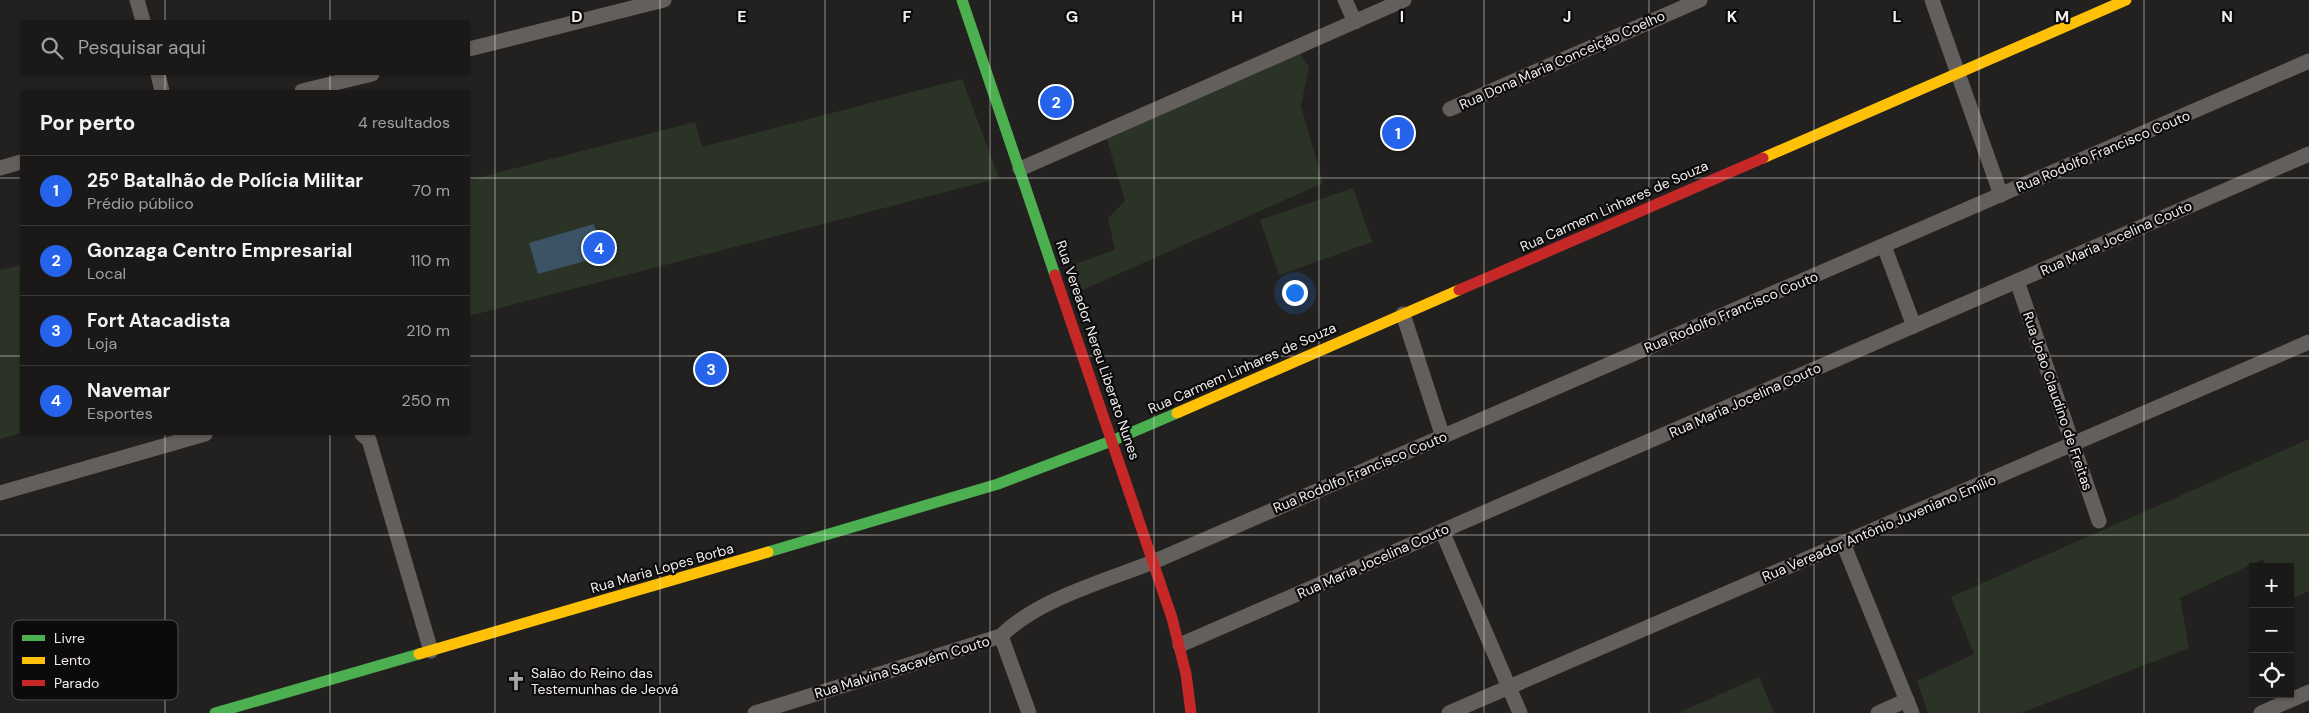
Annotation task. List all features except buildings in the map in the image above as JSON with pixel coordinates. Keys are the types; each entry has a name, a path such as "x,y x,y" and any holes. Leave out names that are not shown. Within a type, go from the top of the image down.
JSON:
{"street":[{"path":"137,0 143,20"},
{"path":"470,49 664,0"},
{"name":"Rua Vereador Nereu Liberato Nunes","path":"962,0 1114,440 1154,562 1180,645 1190,697 1191,713"},
{"path":"1345,0 1355,22"},
{"path":"1020,169 1404,0"},
{"name":"Rua Dona Maria Conceição Coelho","path":"1450,109 1700,0"},
{"path":"1932,0 2001,195"},
{"name":"Rua Carmem Linhares de Souza","path":"1114,440 2126,0"},
{"name":"Rua Rodolfo Francisco Couto","path":"1154,562 2309,61"},
{"path":"158,75 162,90"},
{"path":"306,90 368,75"},
{"name":"Rua Maria Jocelina Couto","path":"1180,645 2309,154"},
{"path":"0,168 20,162"},
{"path":"1884,246 1914,326"},
{"name":"Rua João Claudino de Freitas","path":"2017,281 2099,521"},
{"path":"1403,314 1443,436"},
{"name":"Rua Vereador Antônio Juveniano Emílio","path":"1449,713 2309,342"},
{"path":"0,494 202,435"},
{"path":"365,437 431,651"},
{"name":"Rua Maria Lopes Borba","path":"215,713 938,503 998,484 1114,440"},
{"path":"1442,531 1520,713"},
{"path":"1843,543 1910,706 1878,713"},
{"name":"Rua Malvina Sacavém Couto","path":"755,713 1001,636 1013,624 1038,610 1154,562"},
{"path":"1001,636 1029,713"},
{"path":"2261,713 2309,692"}],"green space":[{"path":"1299,51 1309,67 1301,106 1323,183 1080,291 1075,264 1115,250 1108,218 1125,201 1107,139"},
{"path":"962,79 999,178 470,316 470,180 695,122 702,147"},
{"path":"1353,188 1372,242 1279,275 1260,220"},
{"path":"20,265 20,433 0,439 0,270"},
{"path":"2309,439 2309,591 2294,598 2294,563 2264,563 2263,559 2254,563 2249,563 2249,566 2180,598 2189,648 2021,713 1928,713 1917,681 1974,654 1951,597"},
{"path":"1759,677 1774,713 1678,713"}],"water":[{"path":"594,224 603,256 538,274 529,243"}],"traffic: fast":[{"path":"962,0 1055,275"},
{"path":"768,552 998,484 1114,440 1177,413"},
{"path":"215,713 419,654"}],"traffic: slow":[{"path":"1763,158 2126,0"},
{"path":"1177,413 1459,290"},
{"path":"419,654 768,552"}],"traffic: jam":[{"path":"1459,290 1763,158"},
{"path":"1055,275 1172,618 1186,674 1191,713"}],"place":[{"name":"Gonzaga Centro Empresarial","path":"1056,102"},
{"name":"25º Batalhão de Polícia Militar","path":"1398,133"},
{"name":"Navemar","path":"599,248"},
{"name":"Fort Atacadista","path":"711,369"},
{"name":"Salão do Reino das Testemunhas de Jeová","path":"516,681"}]}
